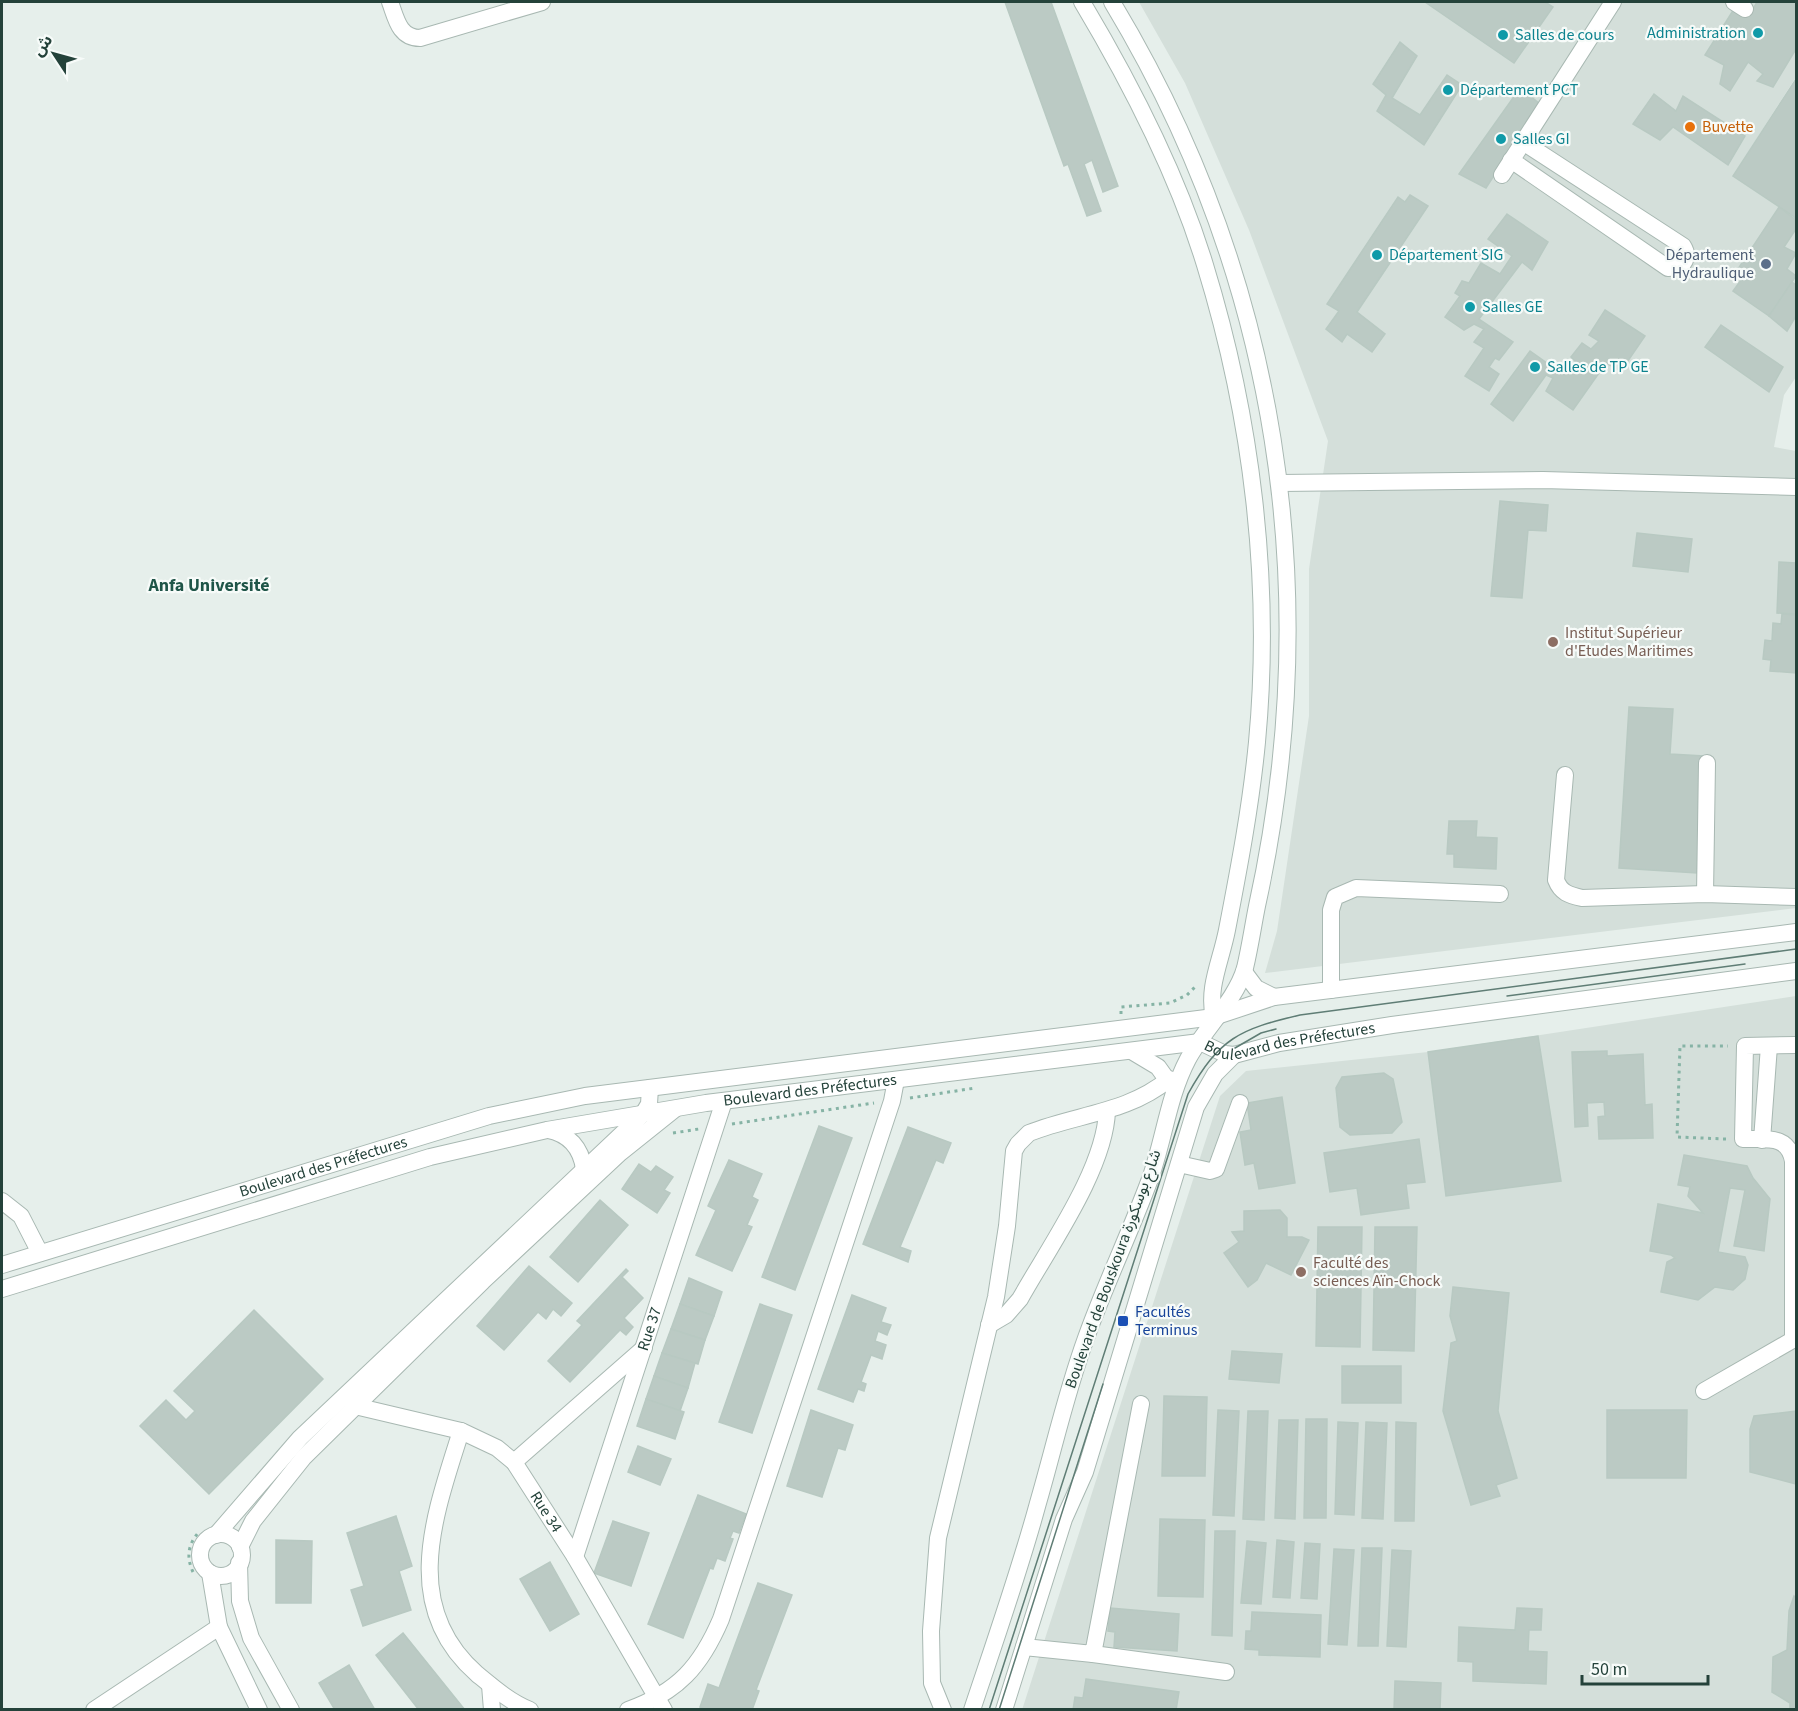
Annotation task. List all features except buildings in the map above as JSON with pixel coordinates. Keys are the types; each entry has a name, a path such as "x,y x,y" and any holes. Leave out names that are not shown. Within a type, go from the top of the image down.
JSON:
{"street":[{"path":"390,2 401,30 410,37 420,38 542,2"},
{"path":"1082,2 1142,111 1181,198 1205,263 1226,340 1250,465 1261,602 1257,740 1250,809 1210,999 1214,1017"},
{"path":"1112,2 1126,25 1205,186 1228,248 1254,338 1280,483 1288,581 1290,642 1285,723 1277,801 1244,972 1256,988 1274,997"},
{"path":"1502,175 1614,2"},
{"path":"1511,160 1668,268 1680,267 1684,263 1686,257 1683,246 1523,142"},
{"path":"1280,483 1543,480 1797,487"},
{"path":"1705,894 1707,763"},
{"path":"1565,775 1556,880 1560,889 1582,897 1705,894 1797,897"},
{"path":"1331,990 1331,910 1335,897 1356,888 1500,894"},
{"name":"Boulevard des Préfectures","path":"2,1265 489,1116 585,1096 1214,1017 1274,997 1797,932"},
{"name":"Boulevard des Préfectures","path":"2,1289 430,1157 547,1130 677,1107 1200,1042 1225,1054 1234,1055 1279,1043 1392,1024 1797,971"},
{"name":"Boulevard de Bouskoura شارع بوسكورة","path":"972,1710 1037,1506 1055,1432 1071,1381 1151,1176 1171,1085 1214,1017 1228,1001 1244,972"},
{"path":"1704,1391 1795,1339 1791,1149 1784,1142 1743,1139 1745,1046 1797,1045"},
{"path":"1762,1140 1769,1046"},
{"path":"943,1710 932,1683 931,1631 938,1538 1002,1262 1013,1159 1017,1144 1037,1130 1107,1111 1171,1085 1153,1062 1132,1051"},
{"name":"Boulevard de Bouskoura شارع بوسكورة","path":"1004,1710 1064,1519 1085,1472 1199,1098 1219,1069 1234,1055"},
{"path":"628,1710 661,1703 693,1670 708,1649 721,1619 892,1101 896,1080"},
{"path":"210,1573 224,1575 236,1569 253,1521 304,1457 620,1153 677,1107 683,1096 684,1083"},
{"path":"216,1535 300,1438 643,1114 649,1104 650,1088"},
{"name":"Rue 37","path":"575,1557 724,1101"},
{"path":"1179,1164 1210,1171 1216,1169 1240,1103"},
{"path":"989,1325 1006,1315 1020,1299 1092,1170 1104,1141 1107,1111"},
{"path":"547,1130 562,1135 575,1145 584,1168"},
{"path":"2,1201 21,1216 33,1256 33,1279"},
{"path":"514,1462 645,1347"},
{"path":"1094,1654 1141,1404"},
{"name":"Rue 34","path":"355,1406 461,1431 497,1448 514,1462 575,1557 661,1703"},
{"path":"461,1431 429,1545 428,1572 439,1623 470,1668 490,1686 530,1710"},
{"path":"259,1710 219,1627 210,1573 201,1562 201,1548 210,1537 216,1535 233,1538 240,1555 240,1602 251,1638 291,1710"},
{"path":"94,1710 219,1627"},
{"path":"1024,1647 1226,1672"},
{"path":"490,1686 492,1710"}],"path":[{"path":"1122,1028 1121,1007 1179,1000 1194,989 1203,974 1217,973"},
{"path":"1743,1139 1677,1137 1680,1046 1745,1046"},
{"path":"665,1136 716,1126 987,1086"}],"shaded area":[{"path":"1139,2 1796,2 1796,77 1736,171 1796,213 1796,377 1784,395 1774,447 1796,451 1796,908 1265,973 1277,931 1309,716 1309,569 1328,441 1249,230 1185,83"},
{"path":"1796,996 1796,1709 1022,1710 1220,1096 1246,1071 1428,1052"}],"tram line":[{"path":"989,1710 1188,1094 1199,1075 1221,1048 1246,1031 1300,1015 1796,949"},
{"path":"1507,996 1745,964"},
{"path":"1235,1048 1261,1033 1276,1029"},
{"path":"999,1710 1103,1384"}],"place":[{"name":"Administration","path":"1758,33"},
{"name":"Salles de cours","path":"1503,35"},
{"name":"Département PCT","path":"1448,90"},
{"name":"Buvette","path":"1690,127"},
{"name":"Salles GI","path":"1501,139"},
{"name":"Département SIG","path":"1377,255"},
{"name":"Département Hydraulique","path":"1766,264"},
{"name":"Salles GE","path":"1470,307"},
{"name":"Salles de TP GE","path":"1535,367"},
{"name":"Institut Supérieur d'Etudes Maritimes","path":"1553,642"},
{"name":"Faculté des sciences Aïn-Chock","path":"1301,1272"},
{"name":"Facultés Terminus","path":"1123,1321"}],"district":[{"name":"Anfa Université","path":"209,585"}]}
